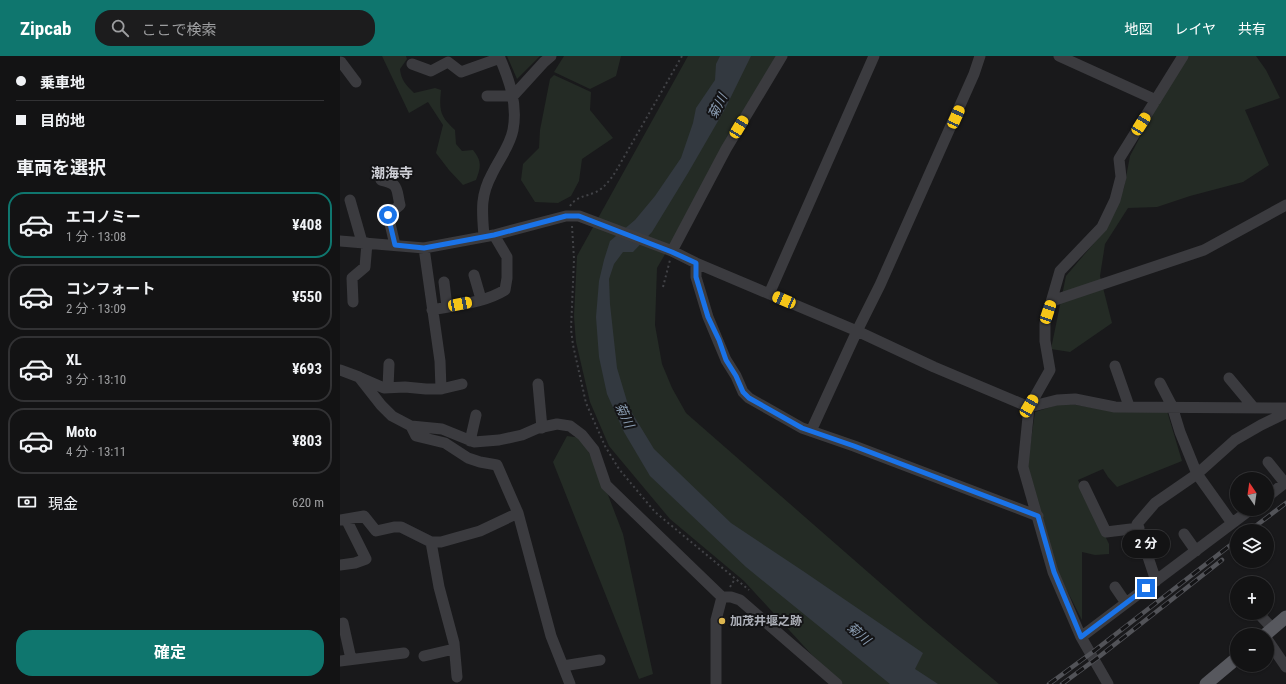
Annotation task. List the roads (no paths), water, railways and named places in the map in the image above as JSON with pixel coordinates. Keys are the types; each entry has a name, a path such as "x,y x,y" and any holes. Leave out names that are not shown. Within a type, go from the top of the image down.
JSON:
{"main road":[{"path":"1274,628 1286,617"},
{"path":"1206,684 1230,664"}],"street":[{"path":"488,96 513,96 551,56"},
{"path":"669,250 726,149 782,56"},
{"path":"769,294 874,56"},
{"path":"810,431 880,285 974,74 980,56"},
{"path":"1059,56 1156,100"},
{"path":"1108,684 1081,637 1054,572 1023,467 1029,406 1050,370 1045,341 1045,323 1060,271 1102,227 1115,200 1121,177 1119,160 1183,56"},
{"path":"412,64 431,71 448,62 461,72 499,57 509,80 513,96 513,130 507,147 485,189 482,211 489,235 507,257 507,278 505,290 481,299 432,310"},
{"path":"340,63 341,62 356,82"},
{"path":"381,180 391,182 395,185 400,205 388,215 395,245"},
{"path":"350,200 365,243 365,267 352,278 353,302"},
{"path":"1052,301 1204,250 1286,206"},
{"path":"340,240 424,248 489,235 569,216 579,216 669,250 696,263 857,331 934,367 1029,406 1057,400 1075,399 1115,406 1286,408"},
{"path":"424,248 440,361 441,389"},
{"path":"696,263 696,277 708,317 719,340 726,360 736,376 743,392 749,398 802,428 854,446 1038,516"},
{"path":"474,275 481,299"},
{"path":"444,282 447,307"},
{"path":"388,388 389,364"},
{"path":"1115,366 1129,406"},
{"path":"340,370 384,388 405,387 441,389 462,384"},
{"path":"359,377 380,405 392,416 411,426 442,429 474,442 499,440 522,435 557,424 570,426 582,436 594,450 606,485 722,597 731,597 740,600 837,684"},
{"path":"1229,378 1254,408"},
{"path":"1160,383 1172,406 1180,432 1198,474 1232,523"},
{"path":"538,384 542,428"},
{"path":"1156,581 1137,524 1155,503 1198,474 1235,440 1286,413"},
{"path":"470,441 476,416"},
{"path":"411,426 416,436 445,443 468,458 497,465 518,513 551,636 570,684"},
{"path":"1268,462 1286,483 1274,492"},
{"path":"1084,486 1106,532 1139,528"},
{"path":"340,566 355,564 366,559 343,519 364,516 376,531 401,527 431,542 441,542 480,531 518,513"},
{"path":"1081,637 1242,516"},
{"path":"1184,534 1196,551"},
{"path":"431,542 439,587 454,649 457,677"},
{"path":"1115,587 1126,603"},
{"path":"716,684 716,620 722,597"},
{"path":"343,622 346,660 404,653"},
{"path":"1274,645 1286,667"},
{"path":"424,656 454,649"},
{"path":"563,666 600,660"}],"water":[{"name":"菊川","path":"720,56 751,56 725,109 652,232 633,252 623,252 614,264 609,279 610,304 617,368 629,408 654,449 731,523 923,653 915,669 938,684 890,684 746,567 650,476 624,432 607,394 599,357 596,317 599,281 610,241 635,220 655,196 681,158 693,123 696,108 715,80 716,64"}],"railway":[{"path":"1258,524 1286,503"},
{"path":"1049,684 1230,545"},
{"path":"1062,684 1222,560"}],"place":[{"name":"加茂井堰之跡","path":"722,621"}],"district":[{"name":"潮海寺","path":"392,173"}]}
